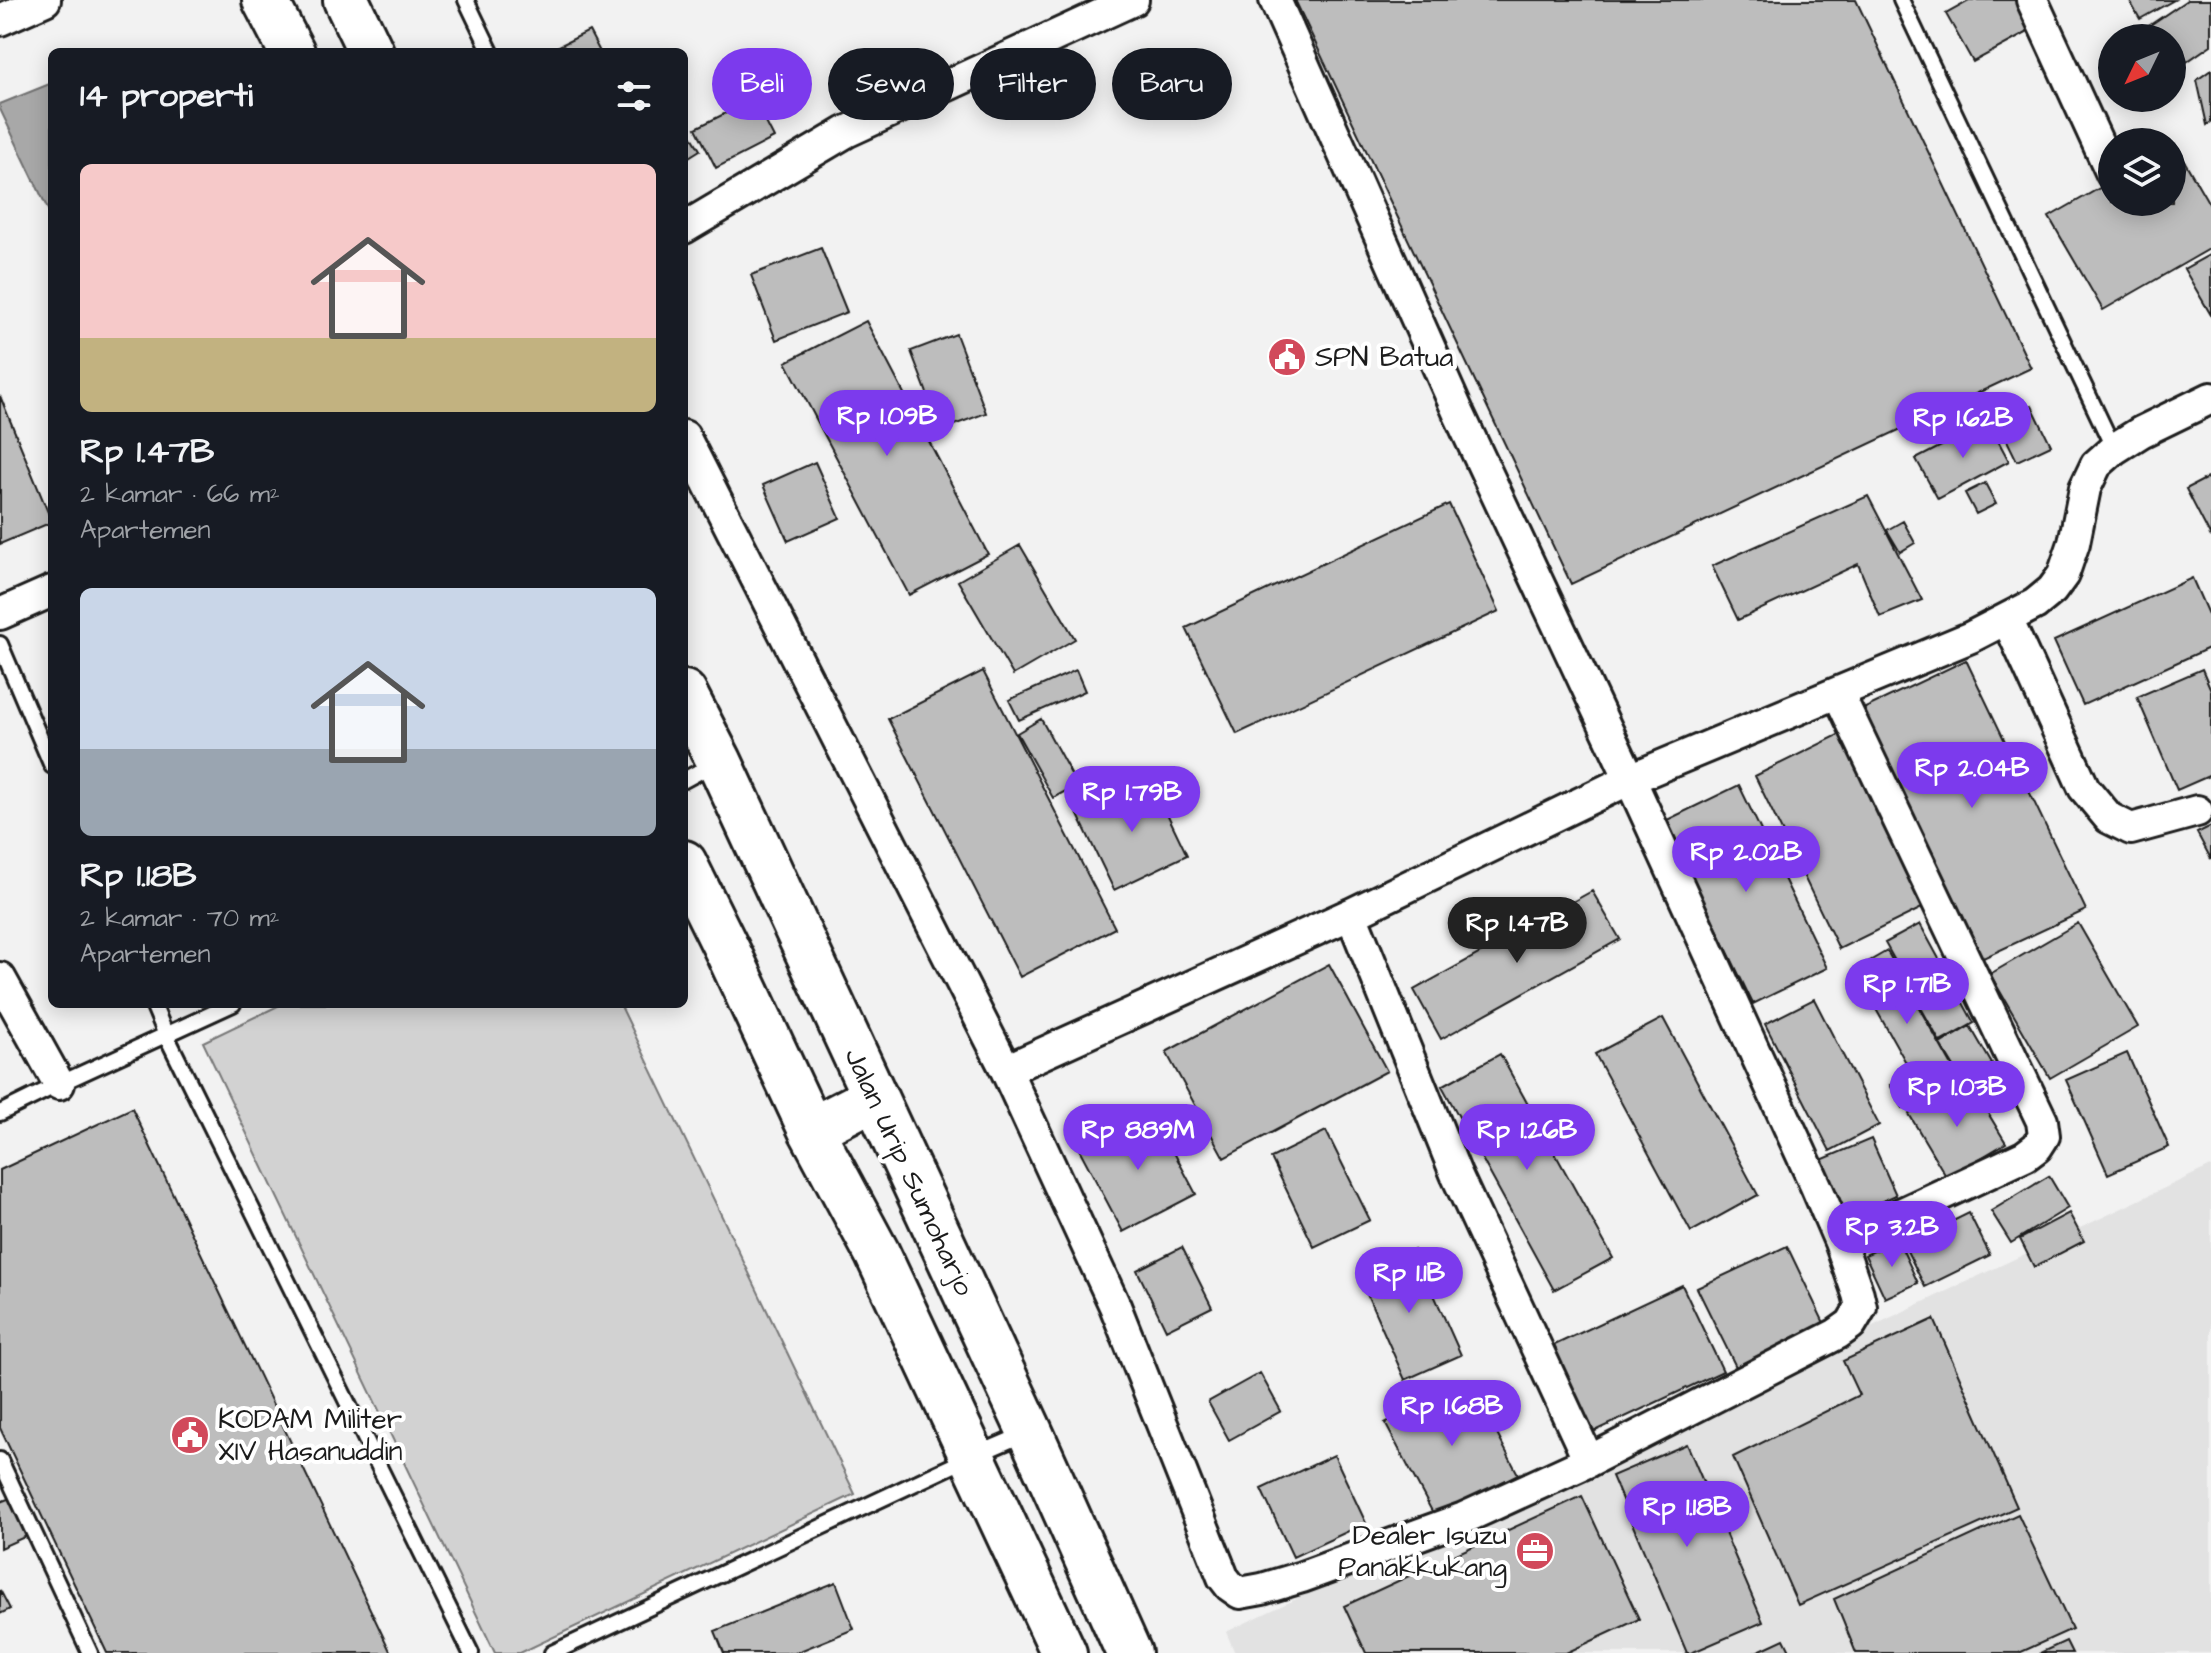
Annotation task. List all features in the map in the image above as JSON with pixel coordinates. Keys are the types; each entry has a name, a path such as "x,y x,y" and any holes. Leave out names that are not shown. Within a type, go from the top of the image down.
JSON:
{"highway":[{"path":"265,0 290,48"},
{"path":"346,0 369,48"},
{"name":"Jalan Urip Sumoharjo","path":"688,710 702,771 875,1097 1129,1653"},
{"path":"688,871 811,1130 877,1253 1064,1653"},
{"path":"811,1130 875,1097"}],"street":[{"path":"0,20 45,0"},
{"path":"688,226 846,132 1133,0"},
{"path":"688,444 1006,1070 1115,1306 1223,1577 1234,1590 1244,1593 1275,1585 1464,1518 1589,1461 1824,1341 1851,1324 1861,1307 1840,1242 1630,779 1459,414 1275,0"},
{"path":"2032,0 2098,144"},
{"path":"1006,1070 1351,914 1630,779 1971,637 2035,604 2052,590 2063,575 2074,543 2085,488 2096,465 2141,432 2211,398"},
{"path":"0,614 48,593"},
{"path":"2007,619 2084,788 2109,818 2131,829 2197,811"},
{"path":"1838,693 2042,1121 2044,1136 2037,1147 2025,1156 1840,1242"},
{"path":"1351,914 1456,1174 1589,1461"},
{"path":"0,978 59,1084"}],"lane":[{"path":"466,0 489,48"},
{"path":"1901,0 2114,449"},
{"path":"0,644 48,757"},
{"path":"155,1008 471,1653"},
{"path":"0,1113 224,1008"},
{"path":"552,1653 1030,1432"},
{"path":"0,1460 90,1653"}],"shaded area":[{"path":"48,85 48,210 0,109 0,104"},
{"path":"274,1008 622,1008 855,1494 520,1653 495,1653 203,1042"},
{"path":"2211,1166 2211,1653 1235,1653 1226,1632"}],"building":[{"path":"1295,0 1856,0 2031,368 1571,584"},
{"path":"1971,0 2015,0 2032,30 1973,62 1946,14"},
{"path":"2129,0 2174,0 2140,19"},
{"path":"2187,0 2211,0 2211,45 2186,62 2186,24 2152,24"},
{"path":"589,31 598,48 555,48"},
{"path":"2211,70 2211,122 2207,125 2197,80"},
{"path":"712,120 765,120 774,138 716,168 696,128"},
{"path":"688,130 700,150 688,158"},
{"path":"2186,164 2211,207 2211,248 2103,310 2049,217 2098,189 2098,216 2186,216"},
{"path":"821,248 847,312 776,340 751,275"},
{"path":"2211,254 2211,315 2184,269"},
{"path":"866,321 988,554 909,595 786,362"},
{"path":"956,334 986,413 941,430 911,351"},
{"path":"0,396 48,512 48,524 0,544"},
{"path":"2032,406 2051,445 2017,461 1998,422"},
{"path":"1988,422 2009,461 1938,499 1916,459"},
{"path":"815,462 840,518 788,541 763,485"},
{"path":"2211,476 2211,537 2186,489"},
{"path":"1985,483 1996,504 1976,514 1965,493"},
{"path":"1868,496 1922,600 1880,617 1858,564 1738,620 1712,566"},
{"path":"1449,504 1499,611 1237,734 1186,628"},
{"path":"1903,521 1915,543 1900,552 1887,530"},
{"path":"1020,545 1075,639 1013,675 958,581"},
{"path":"2192,578 2211,621 2211,647 2083,705 2054,641"},
{"path":"1966,660 2086,910 1979,960 1859,711"},
{"path":"2202,669 2211,690 2211,775 2177,790 2137,697"},
{"path":"1076,670 1085,691 1019,720 1009,700"},
{"path":"983,671 1115,928 1020,977 888,719"},
{"path":"1041,719 1077,785 1053,798 1017,733"},
{"path":"1842,733 1926,906 1839,949 1755,776"},
{"path":"1150,778 1187,855 1114,890 1077,813"},
{"path":"1739,785 1827,968 1753,1004 1665,821"},
{"path":"2211,826 2211,859 2197,833"},
{"path":"1592,891 1620,939 1441,1039 1414,990"},
{"path":"2078,923 2138,1027 2050,1078 1990,974"},
{"path":"1920,924 1974,1023 1940,1042 1885,943"},
{"path":"1887,951 1961,1082 1927,1100 1854,970"},
{"path":"1329,964 1387,1071 1224,1158 1166,1052"},
{"path":"1814,999 1879,1125 1830,1151 1765,1024"},
{"path":"1663,1018 1758,1195 1691,1232 1595,1054"},
{"path":"1970,1026 1992,1064 1963,1082 1940,1044"},
{"path":"2127,1053 2169,1147 2108,1174 2066,1080"},
{"path":"1500,1054 1613,1258 1554,1290 1442,1086"},
{"path":"1908,1075 1921,1097 1903,1108 1890,1085"},
{"path":"1968,1080 2006,1143 1947,1178 1909,1114"},
{"path":"132,1108 391,1653 107,1653 0,1428 0,1170"},
{"path":"1152,1111 1196,1194 1123,1232 1079,1149"},
{"path":"1326,1131 1370,1220 1314,1247 1271,1158"},
{"path":"1871,1139 1896,1195 1847,1217 1821,1160"},
{"path":"2049,1176 2068,1208 2011,1243 1991,1211"},
{"path":"1969,1213 1990,1255 1925,1287 1904,1245"},
{"path":"2069,1213 2084,1241 2034,1267 2020,1239"},
{"path":"1898,1240 1918,1283 1885,1298 1865,1255"},
{"path":"1787,1246 1825,1325 1736,1367 1697,1288"},
{"path":"1182,1247 1212,1307 1166,1330 1137,1270"},
{"path":"1414,1250 1461,1355 1405,1380 1358,1274"},
{"path":"1682,1285 1723,1371 1587,1435 1546,1349"},
{"path":"1934,1319 2017,1507 1798,1605 1733,1457 1859,1395 1843,1361"},
{"path":"1260,1373 1281,1411 1229,1440 1208,1402"},
{"path":"1468,1379 1518,1474 1435,1517 1385,1423"},
{"path":"1687,1444 1763,1622 1691,1653 1687,1653 1612,1476"},
{"path":"1334,1455 1366,1523 1293,1557 1261,1489"},
{"name":"Dealer Isuzu Panakkukang","path":"1582,1496 1639,1619 1566,1653 1366,1653 1344,1606"},
{"path":"13,1497 29,1535 0,1548 0,1502"},
{"path":"2018,1514 2072,1629 2019,1653 1856,1653 1834,1599"},
{"path":"836,1582 854,1629 795,1653 724,1653 715,1631"},
{"path":"0,1590 10,1609 0,1614"},
{"path":"1784,1639 1791,1653 1754,1653"},
{"path":"2066,1641 2072,1653 2040,1653"}],"place":[{"name":"SPN Batua","path":"1287,357"},
{"name":"KODAM Militer XIV Hasanuddin","path":"190,1435"},
{"name":"Dealer Isuzu Panakkukang","path":"1535,1551"}]}
